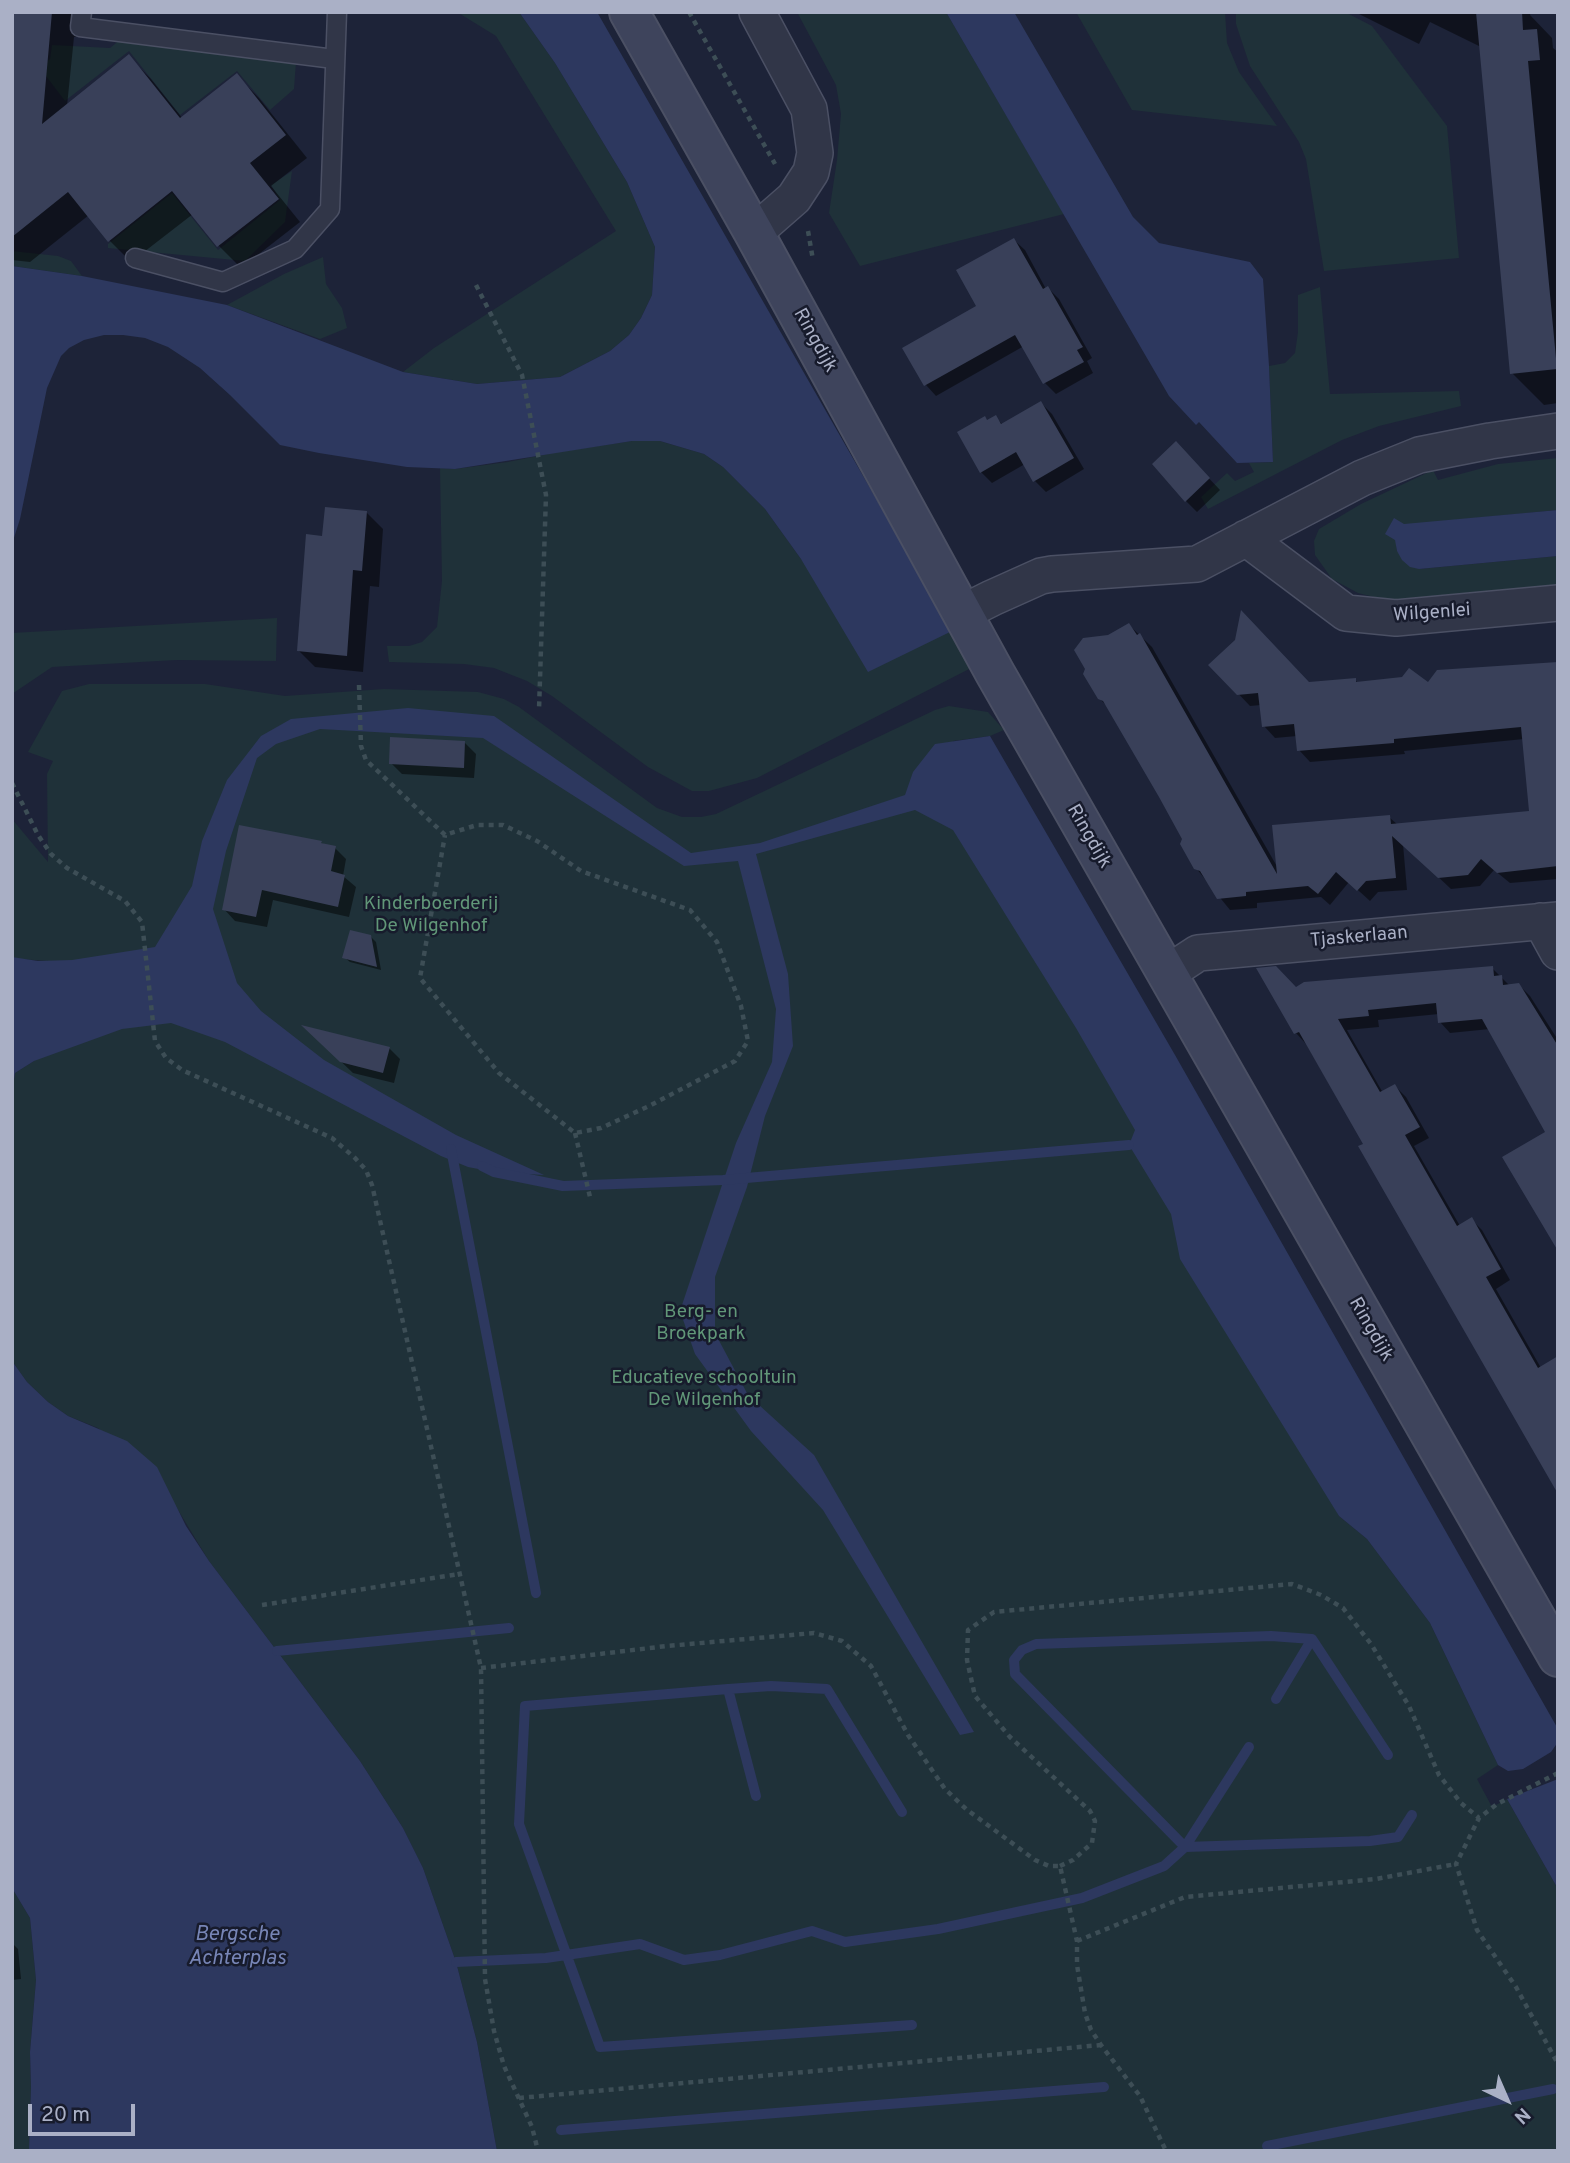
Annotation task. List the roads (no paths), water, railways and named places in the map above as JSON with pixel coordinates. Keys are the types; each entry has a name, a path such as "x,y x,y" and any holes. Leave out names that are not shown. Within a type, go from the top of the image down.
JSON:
{"street":[{"name":"Ringdijk","path":"629,12 754,233 962,613 1558,1657"},
{"path":"754,233 794,198 811,172 815,153 809,109 757,12"},
{"path":"962,613 1041,576 1197,564 1362,478 1419,455 1490,440 1558,431"},
{"name":"Wilgenlei","path":"1246,538 1346,612 1396,618 1558,603"},
{"path":"1549,920 1558,952"},
{"name":"Tjaskerlaan","path":"1166,974 1198,953 1549,920"}],"lane":[{"path":"82,12 80,27 334,60"},
{"path":"135,258 223,282 295,248 330,209 337,12"}],"water":[{"path":"519,12 597,12 952,631 868,672 801,559 765,509 723,467 704,454 660,441 632,441 455,469 407,467 319,453 280,445 200,368 168,347 145,338 123,335 104,335 84,340 61,356 47,388 20,519 12,544 12,266 82,276 227,305 403,372 477,384 560,377 610,351 629,335 652,295 655,247 627,182 555,63"},
{"path":"946,12 1014,12 1133,217 1159,243 1250,262 1263,279 1273,462 1237,463 1199,422 1196,425 1169,396"},
{"path":"1558,510 1558,556 1419,569 1410,567 1402,560 1395,540 1385,534 1394,518 1404,524"},
{"path":"408,708 494,716 691,853 760,843 905,795 913,772 935,744 990,736 1175,1055 1558,1729 1558,1742 1551,1752 1523,1769 1508,1771 1498,1765 1430,1623 1367,1539 1339,1516 1180,1259 1171,1214 1129,1145 1135,1130 1076,1028 953,830 915,810 756,854 788,974 793,1046 765,1116 747,1187 715,1277 715,1333 748,1395 814,1455 974,1732 960,1735 823,1510 751,1431 695,1354 680,1311 736,1143 772,1062 776,1009 738,861 684,866 483,738 320,729 276,744 257,758 226,851 213,909 237,983 261,1011 324,1060 456,1135 544,1175 494,1172 468,1167 441,1156 225,1042 171,1023 122,1029 34,1061 15,1073 12,1094 12,957 38,961 72,960 155,947 192,886 202,841 227,780 261,736 291,719"},
{"name":"Bergsche Achterplas","path":"12,1361 27,1382 48,1402 68,1416 127,1441 157,1467 186,1526 209,1561 360,1761 403,1828 423,1868 456,1962 477,2042 497,2151 29,2151 30,2052 36,1980 30,1918 12,1888"},
{"path":"1558,1779 1558,1889 1507,1799"}],"waterway":[{"path":"482,1166 494,1172 563,1186 723,1180 1129,1145"},
{"path":"451,1149 536,1593"},
{"path":"277,1651 509,1628"},
{"path":"1388,1755 1312,1639 1271,1636 1036,1644 1022,1650 1014,1660 1015,1674 1185,1847 1370,1841 1398,1837 1412,1815"},
{"path":"1276,1699 1312,1639"},
{"path":"728,1689 771,1686 827,1689 902,1812"},
{"path":"756,1796 728,1689 525,1706 519,1824 600,2047 912,2025"},
{"path":"456,1962 546,1958 640,1944 684,1960 720,1955 812,1931 845,1942 938,1929 1082,1898 1164,1866 1185,1847 1249,1747"},
{"path":"561,2130 1104,2087"},
{"path":"1267,2146 1553,2089"}],"park label":[{"name":"Kinderboerderij De Wilgenhof","path":"431,916"},
{"name":"Berg- en Broekpark","path":"701,1324"},
{"name":"Educatieve schooltuin De Wilgenhof","path":"704,1390"}]}
